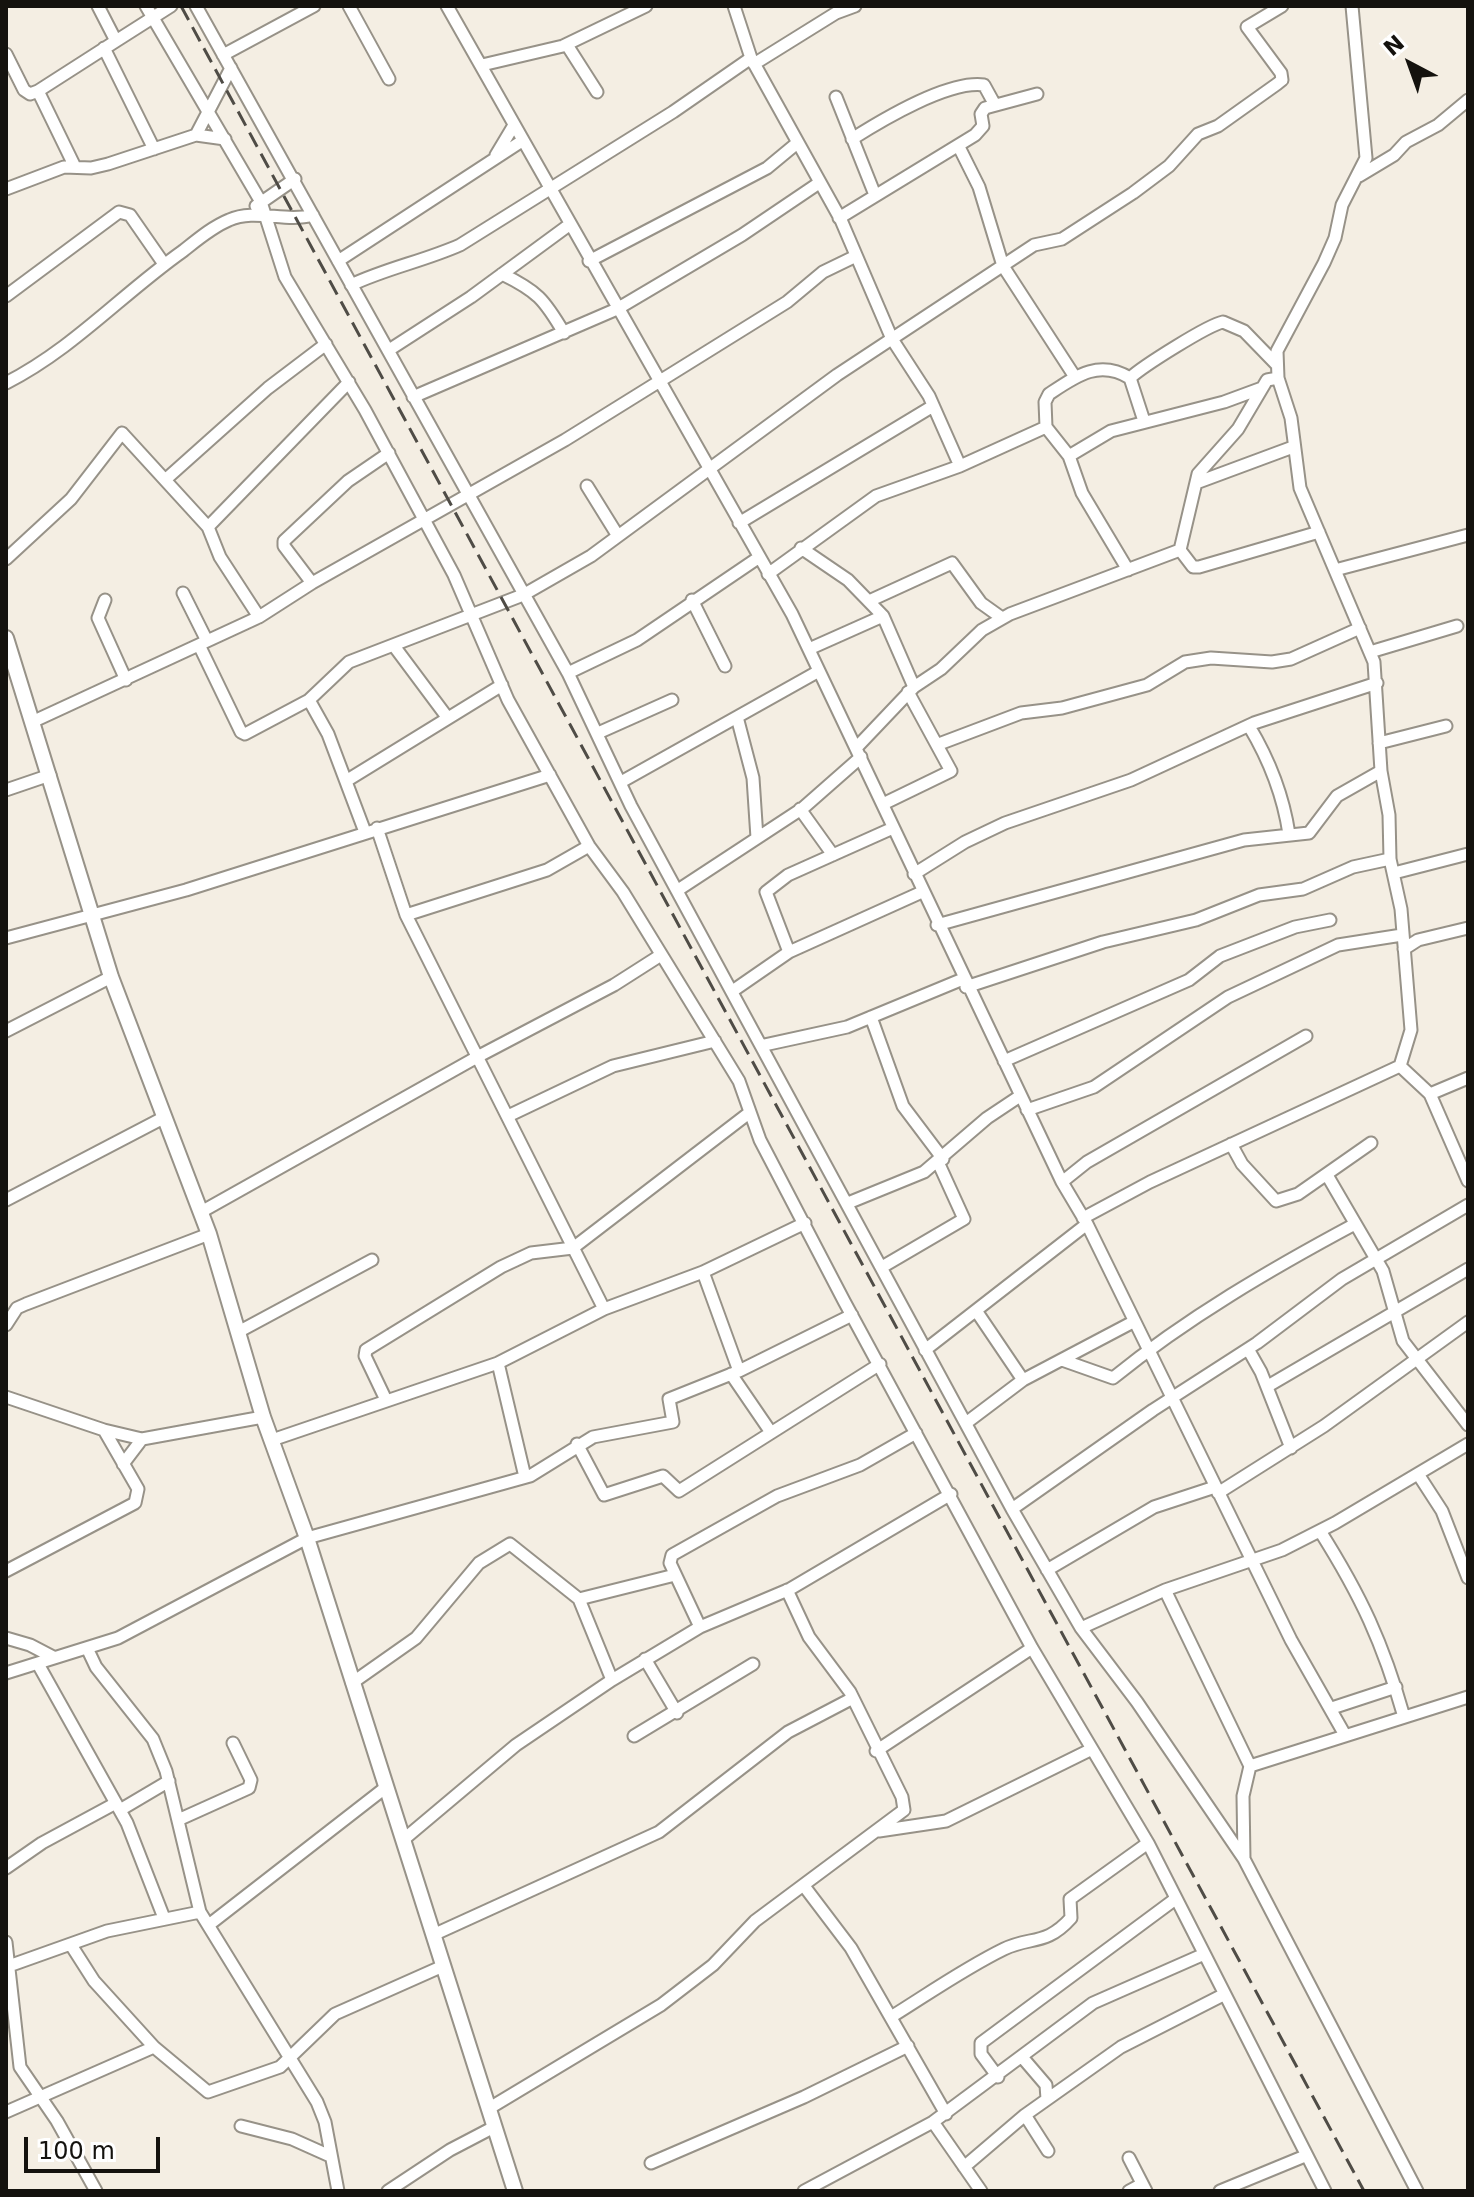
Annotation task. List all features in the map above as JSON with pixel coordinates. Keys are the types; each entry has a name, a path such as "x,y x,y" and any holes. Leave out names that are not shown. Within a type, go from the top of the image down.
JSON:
{"street":[{"path":"98,6 116,41"},
{"path":"6,54 24,90 30,94 116,41 150,11 171,6"},
{"path":"196,6 568,673 678,890 1012,1509 1081,1628 1137,1702 1244,1859 1417,2191"},
{"path":"223,55 314,6"},
{"path":"349,6 389,79"},
{"path":"482,65 567,45 646,6"},
{"path":"734,6 753,61 839,218 892,339 933,406 960,466"},
{"path":"351,285 403,263 428,259 460,245 753,61 836,13 855,6"},
{"path":"183,593 241,732 251,732 309,700 340,668 523,595 591,556 741,444 1034,245 1062,239 1133,193 1169,166 1198,134 1226,120 1282,80 1281,73 1247,27 1282,6"},
{"path":"925,1350 977,1312 1085,1221 1231,1144 1400,1066 1411,1030 1404,949 1390,859 1389,815 1381,771 1377,683 1370,652 1300,488 1277,351 1335,238 1342,205 1359,176 1367,146 1352,6"},
{"path":"451,8 589,261 662,381 809,649 964,983 1062,1182 1085,1221 1291,1640 1345,1735"},
{"path":"150,11 261,202 285,277 389,453 472,613 502,685 589,846 739,1081 760,1140 852,1315 1032,1648 1148,1843 1174,1900 1325,2191"},
{"path":"567,45 597,92"},
{"path":"104,48 154,149"},
{"path":"196,135 231,68"},
{"path":"852,139 898,109 954,88 984,85 995,105"},
{"path":"38,91 75,167"},
{"path":"839,218 959,147 981,130 982,110 1037,94"},
{"path":"836,97 875,195"},
{"path":"1359,176 1394,155 1406,142 1438,125 1468,100"},
{"path":"494,158 514,125"},
{"path":"6,189 64,167 91,168 196,135 225,139"},
{"path":"338,261 522,141"},
{"path":"589,261 767,168 796,144"},
{"path":"959,147 979,187 1003,266 1075,377"},
{"path":"6,383 70,344 164,264 215,228 244,215 295,179"},
{"path":"413,397 617,309 742,235 819,183"},
{"path":"6,296 119,212 130,215 164,264"},
{"path":"244,215 297,220 313,215"},
{"path":"389,350 569,225"},
{"path":"32,722 259,617 312,583 662,381 688,361 787,302 823,272 856,256"},
{"path":"502,274 534,290 545,300 564,333"},
{"path":"1130,378 1185,343 1199,330 1223,322 1244,331 1278,371"},
{"path":"165,480 268,388 326,344"},
{"path":"1128,570 1082,493 1069,456 1046,427 1046,397 1091,369 1108,368 1130,378 1144,421"},
{"path":"1180,550 1203,466 1238,429 1267,380 1278,371"},
{"path":"208,527 349,382"},
{"path":"1069,456 1111,431 1224,402 1262,388"},
{"path":"739,523 933,406"},
{"path":"768,574 876,496 960,466 1046,427"},
{"path":"6,559 71,499 119,433 208,527 220,557 259,617"},
{"path":"1196,483 1293,447"},
{"path":"312,583 284,546 284,541 348,481 389,453"},
{"path":"587,486 618,536"},
{"path":"1180,550 1193,567 1199,567 1319,532"},
{"path":"1335,570 1468,535"},
{"path":"801,548 834,569 883,616 911,689 951,771 883,804"},
{"path":"678,890 800,809 859,752 911,689 941,669 972,637 1002,618 1180,550"},
{"path":"568,673 637,640 758,558"},
{"path":"869,601 952,563 981,603 1002,618"},
{"path":"105,600 98,618 126,680"},
{"path":"692,600 725,666"},
{"path":"809,649 883,616"},
{"path":"1370,652 1457,626"},
{"path":"939,744 1021,713 1074,705 1147,685 1185,662 1223,658 1272,662 1291,659 1360,628"},
{"path":"7,645 111,977 209,1234 263,1417 307,1538 515,2191"},
{"path":"394,646 447,717"},
{"path":"621,782 819,671"},
{"path":"914,874 965,842 1005,823 1131,780 1249,726 1377,683"},
{"path":"346,781 502,685"},
{"path":"309,700 346,781 365,832"},
{"path":"598,733 672,700"},
{"path":"737,717 753,778 757,838"},
{"path":"1249,726 1275,774 1289,834"},
{"path":"1379,743 1446,726"},
{"path":"937,925 1244,840 1312,832 1337,796 1381,771"},
{"path":"6,790 50,775"},
{"path":"6,938 38,927 91,917 550,775"},
{"path":"800,809 833,855"},
{"path":"377,828 406,915 604,1309"},
{"path":"789,952 766,892 788,875 893,828"},
{"path":"406,915 547,870 589,846"},
{"path":"1394,873 1468,854"},
{"path":"764,1045 847,1027 964,983 1103,942 1196,920 1259,895 1303,889 1353,867 1390,859"},
{"path":"734,990 789,952 922,892"},
{"path":"1004,1061 1189,980 1220,956 1295,927 1330,920"},
{"path":"1404,949 1418,940 1468,928"},
{"path":"1027,1110 1094,1087 1228,997 1338,945 1402,935"},
{"path":"201,1212 479,1056 614,985 661,955"},
{"path":"6,1031 111,977"},
{"path":"871,1017 903,1106 940,1161 964,1219 882,1267"},
{"path":"1062,1182 1087,1162 1306,1036"},
{"path":"508,1116 613,1066 715,1041"},
{"path":"1400,1066 1430,1094 1468,1181"},
{"path":"1430,1094 1468,1078"},
{"path":"848,1203 924,1172 987,1118 1020,1096"},
{"path":"386,1400 365,1356 366,1350 501,1267 531,1253 573,1248 749,1113"},
{"path":"6,1200 165,1117"},
{"path":"1231,1144 1242,1164 1276,1201 1298,1194 1371,1143"},
{"path":"1327,1175 1376,1259 1400,1335 1416,1362 1468,1425"},
{"path":"1012,1509 1248,1349 1342,1279 1468,1205"},
{"path":"272,1440 498,1363 604,1309 703,1272 805,1223"},
{"path":"1062,1360 1113,1378 1147,1351 1274,1269 1355,1224"},
{"path":"6,1325 17,1308 209,1234"},
{"path":"240,1331 372,1260"},
{"path":"1268,1386 1394,1309 1468,1269"},
{"path":"703,1272 735,1372 770,1431"},
{"path":"977,1312 1023,1380"},
{"path":"6,1673 118,1638 307,1538 525,1477 593,1437 673,1422 669,1399 735,1372 852,1315"},
{"path":"966,1423 1023,1380 1133,1322"},
{"path":"1047,1570 1154,1507 1216,1490 1291,1448 1416,1362 1468,1322"},
{"path":"1248,1349 1268,1386 1291,1448"},
{"path":"498,1363 525,1477"},
{"path":"577,1444 604,1495 663,1476 679,1491 880,1364"},
{"path":"6,1397 104,1430 142,1439 263,1417"},
{"path":"6,1571 128,1510 138,1495 104,1430"},
{"path":"700,1627 670,1563 672,1555 777,1496 860,1465 916,1433"},
{"path":"123,1464 142,1439"},
{"path":"1081,1628 1165,1590 1254,1561 1320,1531 1468,1444"},
{"path":"1418,1474 1442,1511 1468,1578"},
{"path":"403,1840 516,1745 645,1659 700,1627 787,1590 951,1494"},
{"path":"1320,1531 1367,1610 1404,1717"},
{"path":"352,1683 416,1638 479,1563 502,1546 510,1544 579,1599 612,1680"},
{"path":"579,1599 675,1575"},
{"path":"488,2109 661,2005 713,1965 755,1921 879,1831 905,1806 853,1698 809,1637 787,1590"},
{"path":"1165,1590 1250,1766 1243,1796 1244,1859"},
{"path":"6,1638 30,1645 53,1657"},
{"path":"87,1648 96,1667 153,1739 169,1781 200,1912 317,2102 338,2191"},
{"path":"876,1751 1032,1648"},
{"path":"645,1659 677,1713"},
{"path":"38,1664 118,1807 164,1918"},
{"path":"634,1736 677,1713 753,1664"},
{"path":"1332,1708 1396,1687"},
{"path":"1250,1766 1468,1697"},
{"path":"433,1935 659,1832 788,1732 853,1698"},
{"path":"178,1820 249,1788 251,1780 233,1743"},
{"path":"879,1831 946,1821 1092,1749"},
{"path":"6,1868 42,1843 169,1781"},
{"path":"210,1924 385,1788"},
{"path":"891,2017 1009,1946 1036,1942 1054,1934 1071,1918 1070,1899 1148,1843"},
{"path":"804,1886 851,1948 946,2114"},
{"path":"998,2077 981,2054 981,2043 1174,1900"},
{"path":"8,1966 107,1931 200,1912"},
{"path":"6,1942 20,2067 96,2191"},
{"path":"71,1945 94,1981 154,2047 208,2092 280,2067 335,2014 443,1966"},
{"path":"804,2191 946,2114 1093,2003 1202,1955"},
{"path":"964,2167 1025,2115 1121,2047 1223,1995"},
{"path":"651,2163 804,2097 908,2046"},
{"path":"6,2112 38,2095 116,2066 154,2047"},
{"path":"1022,2057 1046,2085 1047,2099"},
{"path":"1046,2085 1062,2087"},
{"path":"1025,2115 1048,2151"},
{"path":"933,2122 981,2191"},
{"path":"241,2126 292,2139 330,2156"},
{"path":"388,2191 450,2150 494,2127"},
{"path":"1220,2191 1305,2156"},
{"path":"1129,2158 1144,2188 1129,2191"}],"railway":[{"path":"181,6 1364,2191"}]}
